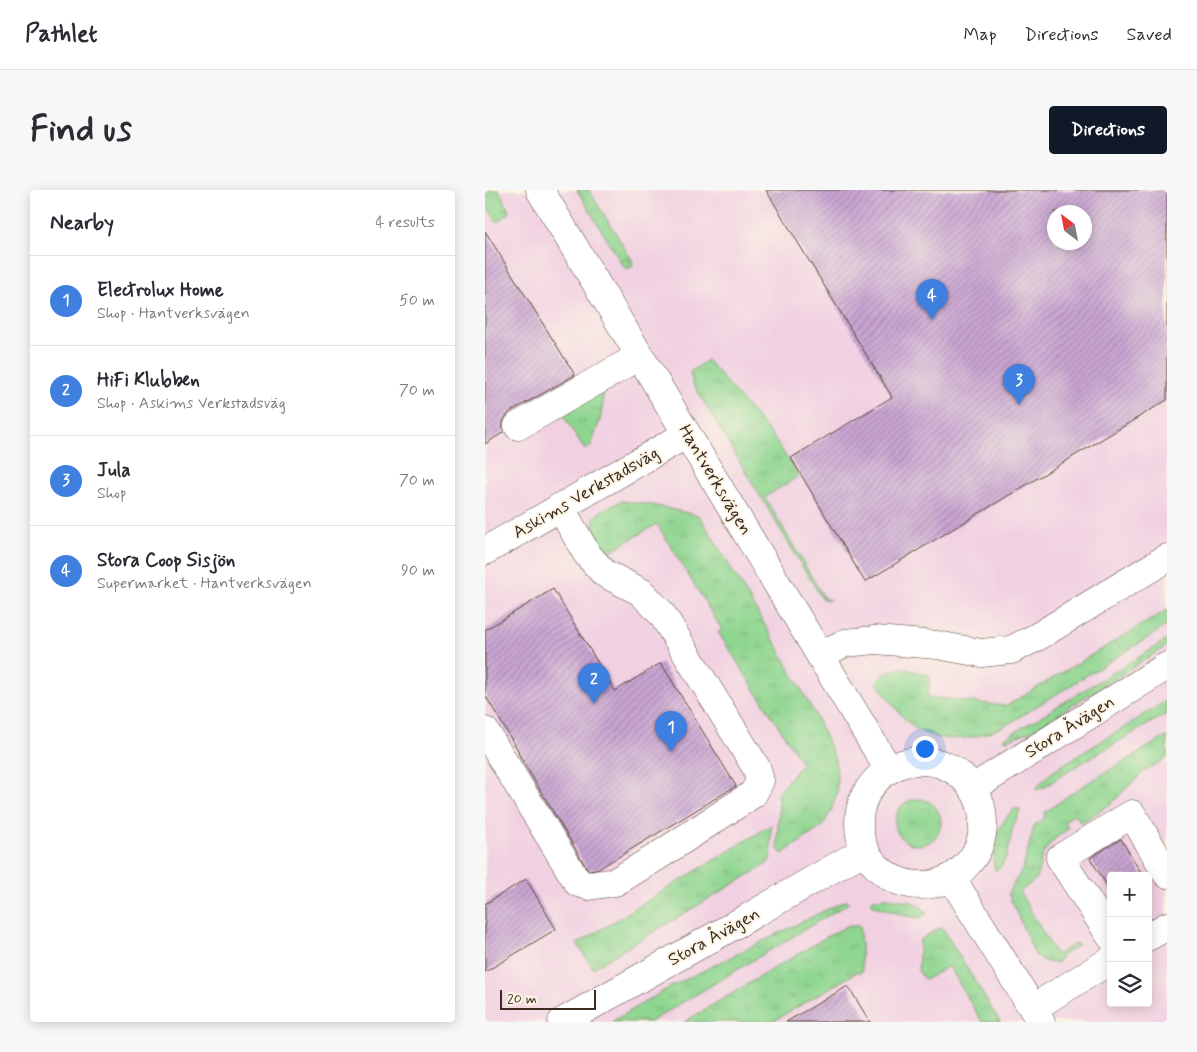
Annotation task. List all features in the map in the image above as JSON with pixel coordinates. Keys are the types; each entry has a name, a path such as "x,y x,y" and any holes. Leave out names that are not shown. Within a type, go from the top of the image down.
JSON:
{"street":[{"name":"Hantverksvägen","path":"540,190 889,770"},
{"path":"518,426 640,356"},
{"name":"Askims Verkstadsväg","path":"485,551 687,434"},
{"path":"485,731 578,883 589,886 615,882 655,858 753,794 760,781 757,769 662,614 641,592 604,573 587,554 560,508"},
{"path":"820,655 845,643 875,640 937,645 981,653 1011,650 1037,637 1167,558"},
{"name":"Stora Åvägen","path":"973,788 1167,666"},
{"path":"925,761 944,765 960,774 973,788 981,807 983,827 978,847 968,865 951,878 933,885 905,883 893,879 876,867 865,850 859,832 859,814 865,797 875,782 889,770 906,762 925,761"},
{"path":"1107,931 1059,858 1132,814 1167,874"},
{"name":"Stora Åvägen","path":"562,1022 865,850"},
{"path":"951,878 1037,1015 1108,962"},
{"path":"1152,935 1167,926"}],"shaded area":[{"path":"485,190 1167,190 1167,1022 485,1022"}],"green space":[{"path":"485,190 499,190 510,213 497,222 485,203"},
{"path":"577,190 589,190 632,260 633,266 628,269 623,266"},
{"path":"707,360 771,434 799,476 765,497 824,598 829,601 822,599 693,384 690,372"},
{"path":"603,391 600,420 591,446 585,450 562,413"},
{"path":"622,501 654,505 700,516 775,642 815,714 835,759 837,793 831,811 822,827 782,854 777,847 779,806 777,794 802,763 718,632 722,630 657,524 609,552 600,545 594,529 595,517 603,510"},
{"path":"1167,610 1167,625 1154,634 1008,724 975,736 951,739 940,738 918,730 901,714 877,682 885,674 901,668 930,675 928,697 1006,706"},
{"path":"1167,640 1167,646 1031,731 1007,740 1003,739"},
{"path":"1167,700 1167,714 1080,764 1043,788 1036,790 1041,782 1062,765"},
{"path":"1167,736 1167,758 1143,772 1111,804 1081,823 1075,814 1065,821 1068,829 1052,841 1043,854 1036,879 1020,892 1056,955 1076,943 1078,945 1062,956 1058,962 1043,961 1035,955 1008,893 1023,868 1034,826 1045,817 1044,813 1076,790"},
{"path":"918,799 931,803 937,809 941,822 937,835 931,841 918,845 905,841 899,835 895,822 899,809 905,803"},
{"path":"1014,809 1019,809 1020,811 1013,828 1006,858 1001,867 995,871 994,855 997,838 1008,815"},
{"path":"771,825 771,858 767,864 593,968 577,944"},
{"path":"873,899 905,900 919,906 927,913 920,918 906,916 874,906 871,902"},
{"path":"847,900 849,903 650,1022 611,1022 672,986"},
{"path":"847,926 860,926 862,972 857,972 772,1022 684,1022 828,936"},
{"path":"939,928 943,929 1000,1022 982,1022 949,966 925,980 918,971 920,940"}],"building":[{"path":"766,190 1167,190 1167,400 865,582 791,458 892,397"},
{"path":"485,231 575,375 510,412 502,425 504,432 485,444"},
{"path":"553,589 615,691 661,663 736,786 600,868 590,870 588,870 485,695 485,630"},
{"path":"1121,839 1141,872 1107,872 1107,886 1090,858"},
{"path":"526,879 556,929 485,972 485,904"},
{"path":"848,986 870,1022 786,1022"}],"place":[{"name":"Stora Coop Sisjön","path":"932,320"},
{"name":"Jula","path":"1019,405"},
{"name":"HiFi Klubben","path":"594,704"},
{"name":"Electrolux Home","path":"671,752"}]}
